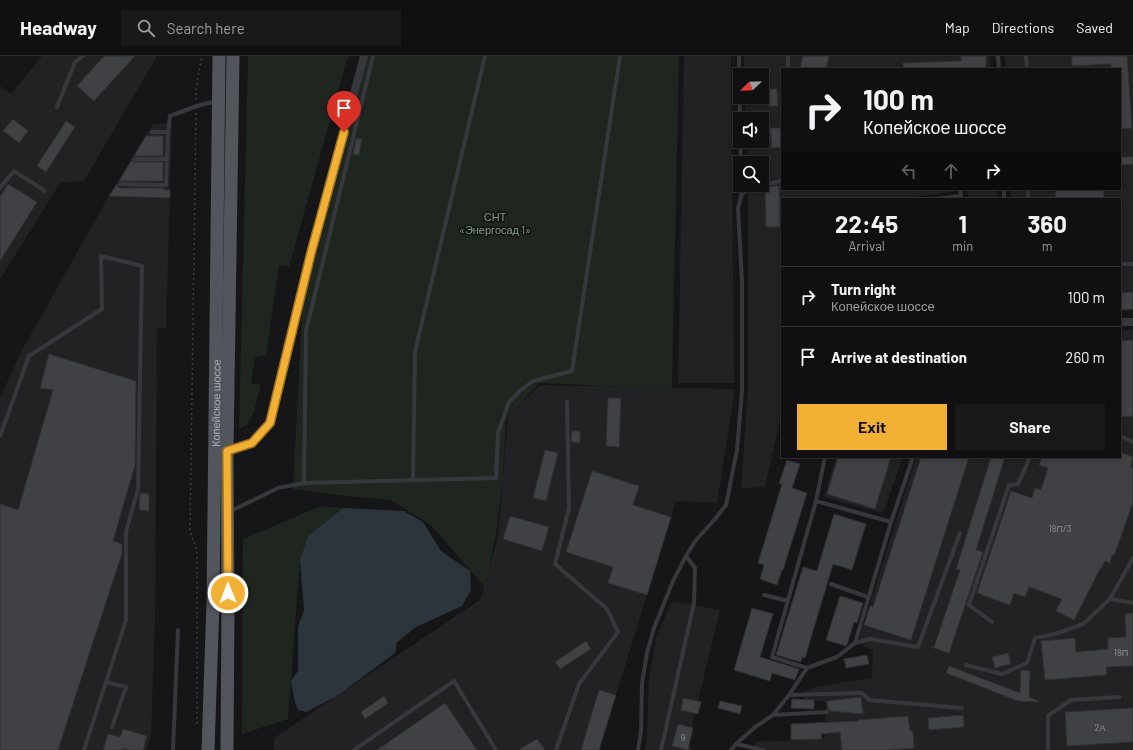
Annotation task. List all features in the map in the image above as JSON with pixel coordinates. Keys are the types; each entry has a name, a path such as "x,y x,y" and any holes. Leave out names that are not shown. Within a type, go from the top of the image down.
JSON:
{"main road":[{"name":"Копейское шоссе","path":"208,750 213,603 219,56"},
{"name":"Копейское шоссе","path":"227,750 227,451 233,56"}],"street":[{"name":"Копейское шоссе","path":"227,451 252,443 270,423 311,253 364,56"},
{"path":"1121,322 1133,322"}],"lane":[{"path":"57,106 74,62 83,56"},
{"path":"304,483 306,331 373,56"},
{"path":"414,480 415,352 485,56"},
{"path":"227,513 278,488 304,483 496,478 498,433 509,402 533,381 572,371 620,56"},
{"path":"739,56 740,112"},
{"path":"788,56 788,68"},
{"path":"998,56 999,68"},
{"path":"1026,56 1027,68"},
{"path":"120,184 166,185 170,116 196,106 219,100"},
{"path":"152,132 168,132"},
{"path":"134,159 167,159"},
{"path":"0,188 14,171 45,191"},
{"path":"741,196 748,188 778,182 781,179"},
{"path":"638,750 641,731 642,683 647,653 654,628 673,581 686,556 696,540 726,505 737,450 742,391 742,282 738,208 741,192"},
{"path":"0,436 29,356 102,309 101,256 142,266 138,488 126,532 126,620 84,750"},
{"path":"1121,264 1133,264"},
{"path":"556,750 579,684 618,632 607,609 555,564 569,508 567,402"},
{"path":"1122,437 1133,442"},
{"path":"807,668 772,657 816,501 825,458"},
{"path":"855,643 891,522 913,458"},
{"path":"992,622 969,605 1009,485 1018,484 1030,458"},
{"path":"816,501 891,522"},
{"path":"731,750 754,728 773,715 789,695 807,668 836,657 855,643 870,639 918,647 960,533"},
{"path":"660,750 694,603 695,568 686,556"},
{"path":"966,665 1002,674 1027,663 1036,638 1055,634 1083,624 1110,598 1133,558"},
{"path":"831,584 868,598"},
{"path":"764,595 788,601"},
{"path":"1110,598 1133,602"},
{"path":"172,750 178,630"},
{"path":"354,750 454,681 496,750"},
{"path":"106,682 126,687 112,727"},
{"path":"789,695 862,693 869,700 962,708"},
{"path":"1048,750 1048,716 1071,700 1120,697"},
{"path":"773,715 827,712"},
{"path":"736,744 763,750"}],"path":[{"path":"197,726 197,550 190,531 196,88 202,56"}],"shaded area":[{"path":"42,56 157,56 84,181 60,183 0,279 0,86 11,94"},
{"path":"684,56 731,56 734,383 678,383"},
{"path":"744,56 989,56 990,68 781,68 781,190 966,190 909,198 781,198 781,415 765,487 741,488 748,389 748,192 769,192 769,156 748,156 747,148 769,148 769,112 746,112 745,104 769,104 769,68 745,68"},
{"path":"1005,56 1133,56 1133,310 1121,311 1121,198 1011,198 1011,190 1121,190 1121,68 1006,68"},
{"path":"172,123 166,328 157,328 155,622 151,736 146,750 0,750 0,398 21,352 109,196 153,124"},
{"path":"966,190 997,190 998,198 970,198"},
{"path":"1121,330 1133,330 1133,750 755,750 755,742 824,739 826,702 804,699 803,691 818,686 872,678 873,651 858,642 916,458 1121,458"},
{"path":"540,385 735,389 717,503 676,501 599,750 274,750 274,738 480,600 498,537 508,417"},
{"path":"836,458 903,458 883,513 824,497"},
{"path":"343,508 404,511 423,522 441,551 470,571 471,590 462,606 416,627 397,642 395,653 337,696 306,712 298,710 294,699 291,681 298,671 298,627 304,610 300,560 308,536"},
{"path":"672,601 720,610 688,743 692,750 645,750 649,678 656,638"}],"green space":[{"path":"248,56 348,56 289,267 279,265 266,355 255,357 251,383 261,385 253,414 246,426 239,429"},
{"name":"СНТ «Энергосад 1»","path":"366,56 679,56 672,389 539,383 506,420 503,479 496,535 485,587 432,526 391,500 293,489 303,295"},
{"path":"321,506 343,508 308,536 300,560 288,719 242,734 243,539"}],"building":[{"path":"104,56 135,56 94,101 77,86"},
{"path":"803,56 829,56 826,68 800,68"},
{"path":"961,56 986,56 986,68 903,68 903,63 961,61"},
{"path":"1072,56 1127,56 1132,128 1121,129 1121,68 1111,68 1111,64 1072,66"},
{"path":"769,89 777,89 778,106 769,106"},
{"path":"13,119 28,131 19,143 3,131"},
{"path":"66,121 75,127 46,172 37,166"},
{"path":"770,128 781,128 781,147 772,148"},
{"path":"146,136 163,136 163,156 134,156"},
{"path":"356,139 362,139 359,155 353,154"},
{"path":"1121,157 1133,157 1133,164 1121,165"},
{"path":"131,161 163,162 163,181 119,181"},
{"path":"8,184 37,202 0,261 0,197"},
{"path":"117,184 120,188 164,188 164,190 170,190 170,198 109,196"},
{"path":"779,186 780,227 766,227 765,192 769,192 769,187"},
{"path":"1055,190 1103,190 1104,198 1056,198"},
{"path":"1133,292 1133,309 1121,310 1121,293"},
{"path":"1133,340 1133,416 1121,417 1121,341"},
{"path":"49,354 136,381 135,465 113,541 122,544 122,553 58,750 0,750 0,504 18,510 53,390 40,388"},
{"path":"608,398 621,398 619,447 606,446"},
{"path":"572,431 580,431 580,443 571,442"},
{"path":"545,450 558,453 546,501 533,498"},
{"path":"1121,452 1133,457 1131,467 1133,468 1133,502 1114,556 1112,555 1110,563 1104,561 1102,568 1101,567 1074,620 1056,611 1062,599 1029,587 1025,597 1014,593 1010,605 977,593 1011,491 1032,498 1035,488 1041,490 1048,468 1039,465 1042,458 1121,458"},
{"path":"838,458 891,458 875,509 827,494"},
{"path":"921,458 969,458 911,640 864,625 870,606 873,607"},
{"path":"991,458 1005,458 976,550 983,552 949,653 931,647 934,647 960,570 956,569"},
{"path":"787,460 800,464 792,488 807,493 777,585 760,579 764,565 758,563 782,484 779,483"},
{"path":"592,471 639,486 633,505 671,517 647,595 608,583 613,567 566,552"},
{"path":"140,493 149,494 149,511 139,510"},
{"path":"834,514 866,524 852,570 833,564 805,658 802,657 801,662 776,655 803,567 817,571"},
{"path":"510,516 549,527 542,551 503,539"},
{"path":"840,596 863,603 857,623 854,622 846,646 826,640"},
{"path":"752,608 773,614 760,657 799,669 795,680 772,673 770,681 734,670"},
{"path":"1133,613 1133,666 1106,667 1107,675 1045,680 1041,641 1075,638 1076,652 1108,649 1108,638 1126,637 1125,614"},
{"path":"586,641 591,649 560,669 555,662"},
{"path":"1008,653 1011,664 995,668 992,657"},
{"path":"867,655 869,664 846,668 844,659"},
{"path":"949,666 1020,693 1021,670 1030,671 1029,697 1039,702 1018,701 946,673"},
{"path":"599,690 616,695 599,750 581,750"},
{"path":"384,696 388,703 365,719 361,712"},
{"path":"861,697 863,714 830,711 828,709 827,701"},
{"path":"683,698 701,702 698,714 681,710"},
{"path":"792,699 814,700 814,709 791,708"},
{"path":"720,701 742,706 740,714 718,708"},
{"path":"445,703 477,750 377,750"},
{"path":"1133,708 1133,742 1067,746 1065,712"},
{"path":"963,715 964,727 929,730 928,718"},
{"path":"908,716 910,731 913,731 914,748 888,750 842,750 840,732 821,734 822,739 791,740 791,724 858,721"},
{"path":"678,724 693,728 688,750 672,746"},
{"path":"123,729 147,736 143,750 129,750 123,748 123,750 103,750 108,734 120,737"},
{"path":"537,739 545,750 519,750 530,743"}],"route":[{"path":"228,593 227,451 252,443 270,423 311,253 344,132"}]}
